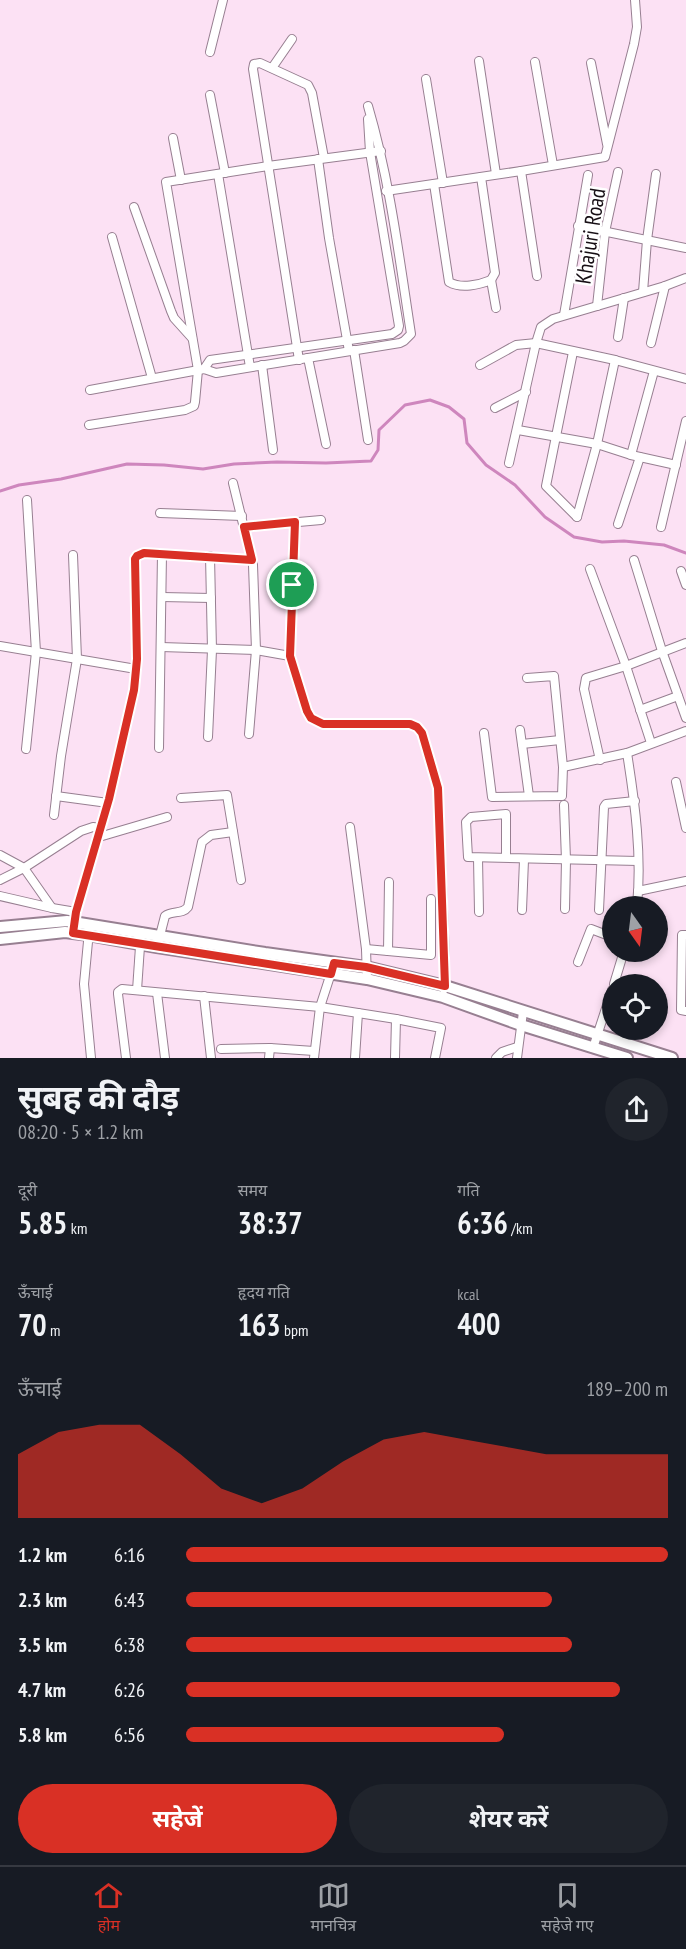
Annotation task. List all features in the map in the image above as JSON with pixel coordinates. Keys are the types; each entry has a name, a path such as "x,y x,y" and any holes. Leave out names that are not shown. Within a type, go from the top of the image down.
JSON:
{"street":[{"path":"210,52 223,0"},
{"path":"378,192 605,157 630,63 637,27 635,0"},
{"path":"272,68 292,39"},
{"path":"479,61 496,174"},
{"path":"535,62 554,165"},
{"path":"298,360 253,69 254,64 257,63 304,82 311,89 329,238 368,440"},
{"path":"591,63 608,147"},
{"path":"426,79 449,282 458,286 475,285 491,280"},
{"path":"210,95 250,367"},
{"path":"90,390 201,370 216,374 400,343 409,338 411,334 389,191 381,151 368,106 370,152 398,330"},
{"path":"173,138 181,180"},
{"path":"89,425 191,408 195,402 201,370 192,338 166,182 381,151"},
{"path":"521,171 537,276"},
{"name":"Khajuri Road","path":"597,306 605,232 618,172"},
{"path":"643,292 656,174"},
{"path":"564,315 588,175"},
{"path":"481,177 495,273 491,280 496,308"},
{"path":"134,207 174,318 192,338"},
{"path":"578,226 686,248"},
{"path":"112,237 152,378"},
{"path":"509,463 536,343 542,327 564,315 686,278"},
{"path":"651,343 665,286"},
{"path":"618,337 624,298"},
{"path":"398,330 409,338"},
{"path":"201,370 210,360 392,334 398,330"},
{"path":"480,365 516,345 536,343 615,360 686,379"},
{"path":"573,352 546,486 577,517 597,444 615,360"},
{"path":"309,358 326,444"},
{"path":"262,365 273,450"},
{"path":"631,455 654,371"},
{"path":"495,408 526,392"},
{"path":"661,526 686,421"},
{"path":"518,430 597,444 631,455 676,465"},
{"path":"618,525 640,457"},
{"path":"233,483 252,560 256,650 249,734"},
{"path":"26,748 36,652 27,500"},
{"path":"160,513 242,516"},
{"path":"244,527 321,520"},
{"path":"295,522 290,656 307,711 317,721 330,725 410,724 422,733 438,788 444,991"},
{"path":"74,922 108,804 134,690 136,669 135,559 141,554 162,554 252,560"},
{"path":"159,748 162,554"},
{"path":"54,815 77,659 73,555"},
{"path":"208,737 212,650 210,556"},
{"path":"634,560 662,651 686,718"},
{"path":"590,569 626,666 651,743"},
{"path":"681,571 686,585"},
{"path":"162,597 211,598"},
{"path":"600,760 584,689 586,678 626,666 686,643"},
{"path":"0,646 136,669"},
{"path":"161,647 256,650 290,656"},
{"path":"484,734 492,797 562,796 563,767 554,676 527,678"},
{"path":"640,710 678,696"},
{"path":"520,730 529,796"},
{"path":"563,767 627,753 686,731"},
{"path":"522,744 560,740"},
{"path":"627,753 635,801 638,896"},
{"path":"676,782 686,828"},
{"path":"181,798 227,795 241,880"},
{"path":"56,796 108,804"},
{"path":"599,910 604,807 606,804 635,801"},
{"path":"564,805 565,909"},
{"path":"506,858 506,814 471,817 466,822 468,857 524,860 638,861"},
{"path":"99,837 167,817"},
{"path":"0,880 24,868 81,831 89,827 101,828"},
{"path":"350,827 366,949 366,979"},
{"path":"157,947 166,914 183,912 188,907 205,839 211,835 233,832"},
{"path":"0,855 24,868 52,908"},
{"path":"478,858 479,912"},
{"path":"522,910 524,860"},
{"path":"638,891 686,881"},
{"path":"388,951 389,882"},
{"path":"0,896 52,908 89,929 141,944 332,968 366,967 672,1058"},
{"path":"366,949 431,955 431,899"},
{"path":"0,927 74,922"},
{"path":"0,939 74,922"},
{"path":"89,929 159,935 332,968 366,979 444,991 521,1025 627,1058"},
{"path":"89,929 84,984 91,1058"},
{"path":"578,962 591,929 602,933"},
{"path":"137,990 141,933"},
{"path":"686,935 682,935 681,1010 686,1011"},
{"path":"222,1049 270,1048 314,1054 320,1007 332,968"},
{"path":"126,1058 118,992 122,989 320,1007 441,1028 435,1058"},
{"path":"157,993 165,1058"},
{"path":"204,996 211,1058"},
{"path":"517,1058 523,1012"},
{"path":"355,1058 358,1013"},
{"path":"395,1058 396,1019"},
{"path":"593,1048 602,1020"},
{"path":"496,1058 502,1052 518,1047"},
{"path":"235,1048 235,1058"},
{"path":"269,1058 270,1048"}],"waterway":[{"path":"0,491 19,485 61,479 127,464 203,469 234,464 371,461 378,450 379,430 405,405 430,400 449,407 464,419 467,443 486,465 515,485 545,517 574,537 602,542 624,541 664,545 686,553"}],"route":[{"path":"295,522 292,585 290,656 311,718 330,725 410,724 422,733 438,788 445,986 366,967 334,963 331,974 73,933 76,912 109,799 136,679 135,559 144,553 252,560 244,527 295,522"}]}
